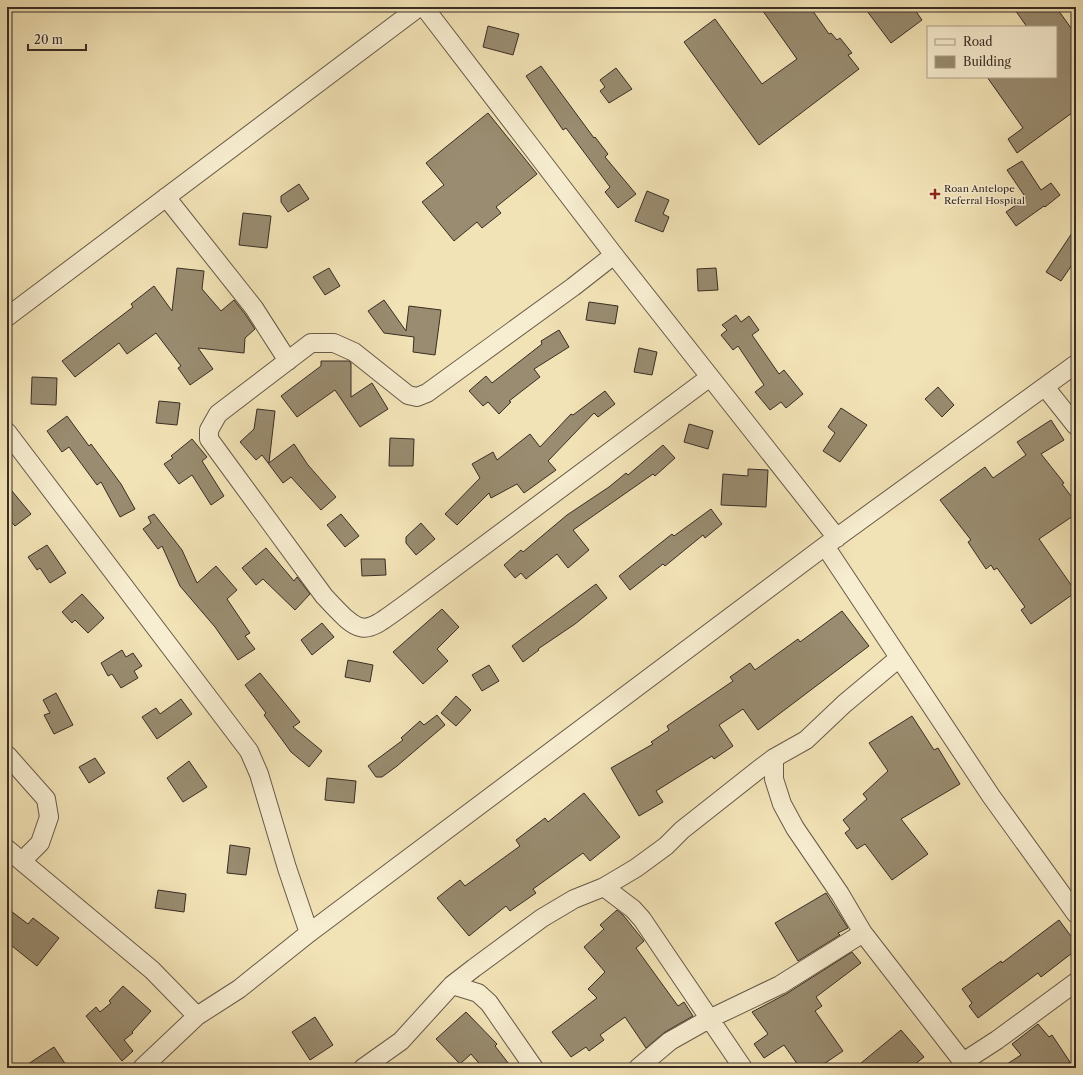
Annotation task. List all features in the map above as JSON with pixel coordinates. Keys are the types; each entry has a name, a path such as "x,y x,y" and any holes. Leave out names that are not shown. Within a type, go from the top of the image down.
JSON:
{"street":[{"path":"7,317 419,7"},
{"path":"424,7 614,255 710,377 831,542 899,658 992,796 1076,914"},
{"path":"166,197 254,308 288,361"},
{"path":"614,255 574,287 427,393 417,397 408,395 354,352 334,343 311,343 218,414 209,430 209,439 324,596 356,627 369,629 402,607 710,377"},
{"path":"142,1068 198,1016 240,989 309,933 831,542 1076,364"},
{"path":"1045,387 1076,426"},
{"path":"7,432 249,751 259,774 287,868 309,933"},
{"path":"363,1068 401,1042 452,986 542,918 574,899 604,887 636,868 666,846 682,830 774,758 806,740 844,704 899,658"},
{"path":"7,754 46,799 49,817 40,843 22,861"},
{"path":"774,758 774,779 782,804 796,828 840,894 863,933 962,1066 1076,982"},
{"path":"7,849 152,970 198,1016"},
{"path":"604,887 633,909 642,919 743,1068"},
{"path":"638,1068 670,1041 709,1019 780,985 863,933"},
{"path":"452,986 478,992 489,1003 534,1068"}],"building":[{"path":"760,7 810,7 829,34 831,33 837,40 840,38 852,53 848,55 859,69 759,145 684,42 715,19 762,84 797,59"},
{"path":"864,7 913,7 922,20 891,43"},
{"path":"1013,7 1056,7 1076,35 1076,110 1017,153 1008,139 1023,128 988,78 1057,78 1057,26 1026,26"},
{"path":"488,26 519,34 513,55 483,47"},
{"path":"541,66 594,138 595,137 608,154 605,157 636,194 618,208 605,192 610,187 566,128 563,130 526,76"},
{"path":"616,68 632,89 609,103 600,91 605,87 600,80"},
{"path":"488,113 537,174 496,207 501,213 482,228 477,222 454,241 422,202 444,185 426,163"},
{"path":"1022,161 1041,190 1051,183 1060,195 1016,226 1006,212 1026,198 1007,170"},
{"path":"299,184 309,199 288,212 281,202 281,196"},
{"path":"647,191 669,200 663,214 669,217 663,232 635,221"},
{"path":"243,213 271,216 267,248 239,245"},
{"path":"1076,227 1076,259 1061,281 1046,272"},
{"path":"177,268 204,271 202,289 221,311 234,300 255,329 245,338 244,353 198,348 213,369 190,385 178,368 181,366 156,333 127,354 119,343 75,377 62,361 133,307 131,304 154,286 172,311"},
{"path":"329,268 340,286 325,295 313,277"},
{"path":"716,268 718,290 698,291 697,269"},
{"path":"384,300 406,331 409,306 441,310 435,355 413,352 414,337 384,333 368,311"},
{"path":"589,302 618,306 615,324 586,320"},
{"path":"736,315 741,322 749,316 759,330 752,335 779,374 784,370 803,394 786,408 781,402 770,410 755,392 764,385 738,346 733,350 721,335 727,330 722,325"},
{"path":"559,330 569,347 534,369 540,377 509,401 511,402 499,414 488,402 483,406 469,391 486,376 492,383 542,344 541,341"},
{"path":"639,348 657,352 652,375 634,372"},
{"path":"321,361 349,361 351,363 351,397 372,383 388,409 360,427 335,390 297,417 281,396 321,366"},
{"path":"32,377 57,378 56,405 31,404"},
{"path":"938,387 954,405 942,417 925,399"},
{"path":"605,391 615,404 598,417 594,413 548,461 556,470 524,493 517,484 491,498 489,493 457,525 445,514 480,478 472,464 493,452 497,460 530,434 540,447 571,414 573,415"},
{"path":"159,401 180,403 177,425 156,423"},
{"path":"841,408 867,425 840,462 823,451 835,433 828,427"},
{"path":"257,409 275,411 269,463 294,444 308,465 336,497 321,510 291,477 283,483 262,455 256,460 240,442 254,429"},
{"path":"67,416 89,446 91,444 121,484 135,509 120,517 101,482 97,485 69,447 62,452 47,431"},
{"path":"1051,420 1064,440 1041,454 1064,483 1062,484 1076,503 1076,514 1039,539 1076,592 1031,624 1021,610 1025,607 997,568 994,570 991,565 986,569 968,542 971,540 940,500 985,467 993,478 1026,455 1017,442"},
{"path":"689,424 713,431 708,449 684,442"},
{"path":"390,438 414,439 413,466 389,466"},
{"path":"192,439 207,457 202,461 224,496 211,505 192,475 179,484 164,464 173,458 171,456"},
{"path":"663,445 675,458 655,476 653,474 573,530 589,550 568,568 557,554 526,579 521,573 515,578 504,565 521,550 523,552 567,515 609,487 626,473 628,475"},
{"path":"748,469 768,470 766,507 721,505 723,474 748,476"},
{"path":"7,485 31,514 15,526 7,517"},
{"path":"711,509 722,524 705,538 703,535 665,566 663,564 630,590 619,576 672,534 674,536"},
{"path":"154,514 182,550 197,583 216,566 237,590 227,599 250,633 245,636 255,649 238,660 215,627 180,586 162,546 158,549 143,529 151,523 148,517"},
{"path":"341,514 359,536 345,547 327,525"},
{"path":"421,523 435,539 416,555 406,543 406,537"},
{"path":"47,545 66,573 50,583 40,568 37,570 28,557"},
{"path":"266,548 294,581 297,577 310,594 295,610 263,579 256,585 242,568"},
{"path":"361,559 385,559 386,575 362,576"},
{"path":"596,584 607,598 575,624 538,649 539,650 523,662 512,646"},
{"path":"82,594 104,618 88,633 75,620 72,623 62,612"},
{"path":"442,609 459,627 437,649 448,661 423,684 393,652"},
{"path":"842,611 869,646 758,730 743,709 719,725 733,746 714,759 712,756 656,791 663,802 639,816 611,768 653,744 651,742 669,730 667,726 733,681 730,677 750,663 755,670 798,639 800,642"},
{"path":"322,623 334,637 312,655 301,640"},
{"path":"122,650 126,657 133,653 142,666 134,671 138,678 121,688 112,674 108,676 101,663"},
{"path":"348,660 373,665 370,682 345,677"},
{"path":"489,665 499,681 482,691 472,675"},
{"path":"260,673 300,722 293,727 322,751 309,767 291,752 264,715 266,713 245,685"},
{"path":"56,693 73,725 54,734 44,715 50,713 43,700"},
{"path":"456,696 471,710 456,726 441,713"},
{"path":"181,699 192,714 157,739 142,717 156,708 160,714"},
{"path":"437,715 445,725 397,766 382,777 376,777 368,766 403,740 401,738 420,721 424,725"},
{"path":"912,716 934,750 938,748 960,784 901,819 928,854 892,880 865,844 857,849 845,833 850,829 843,820 867,799 863,794 888,771 869,743"},
{"path":"95,758 105,773 89,783 79,767"},
{"path":"189,761 207,787 183,802 167,778"},
{"path":"327,778 356,781 354,803 325,800"},
{"path":"584,793 620,837 590,861 583,853 533,889 536,893 510,911 506,906 469,936 437,898 460,880 465,886 520,846 516,840 545,818 548,822"},
{"path":"230,845 250,848 246,875 227,873"},
{"path":"158,890 186,894 184,912 155,908"},
{"path":"826,893 848,928 838,933 840,935 798,961 775,923"},
{"path":"7,908 28,924 33,918 59,938 37,966 7,942"},
{"path":"617,910 623,915 644,941 636,948 678,1006 684,1002 693,1016 665,1032 646,1048 625,1017 600,1035 604,1040 589,1051 586,1047 571,1057 552,1032 597,998 588,989 605,972 584,947 604,929 600,925"},
{"path":"1059,920 1076,943 1076,950 1041,977 1038,973 978,1018 969,1006 972,1003 962,989 1001,961 1002,963"},
{"path":"852,952 861,963 816,997 822,1006 815,1011 843,1051 818,1068 800,1068 784,1045 764,1058 754,1044 768,1034 752,1012 786,994"},
{"path":"123,986 151,1011 132,1032 133,1033 124,1040 133,1051 122,1061 86,1016 96,1007 100,1012 111,1003 109,1001"},
{"path":"466,1012 497,1044 495,1046 512,1068 483,1068 471,1054 460,1064 436,1039"},
{"path":"315,1017 333,1045 310,1060 292,1032"},
{"path":"1038,1024 1049,1037 1052,1035 1070,1062 1060,1068 1001,1068 1021,1055 1012,1044"},
{"path":"901,1030 924,1057 910,1068 855,1068"},
{"path":"54,1047 68,1068 22,1068"}],"place":[{"name":"Roan Antelope Referral Hospital","path":"935,194"}]}
